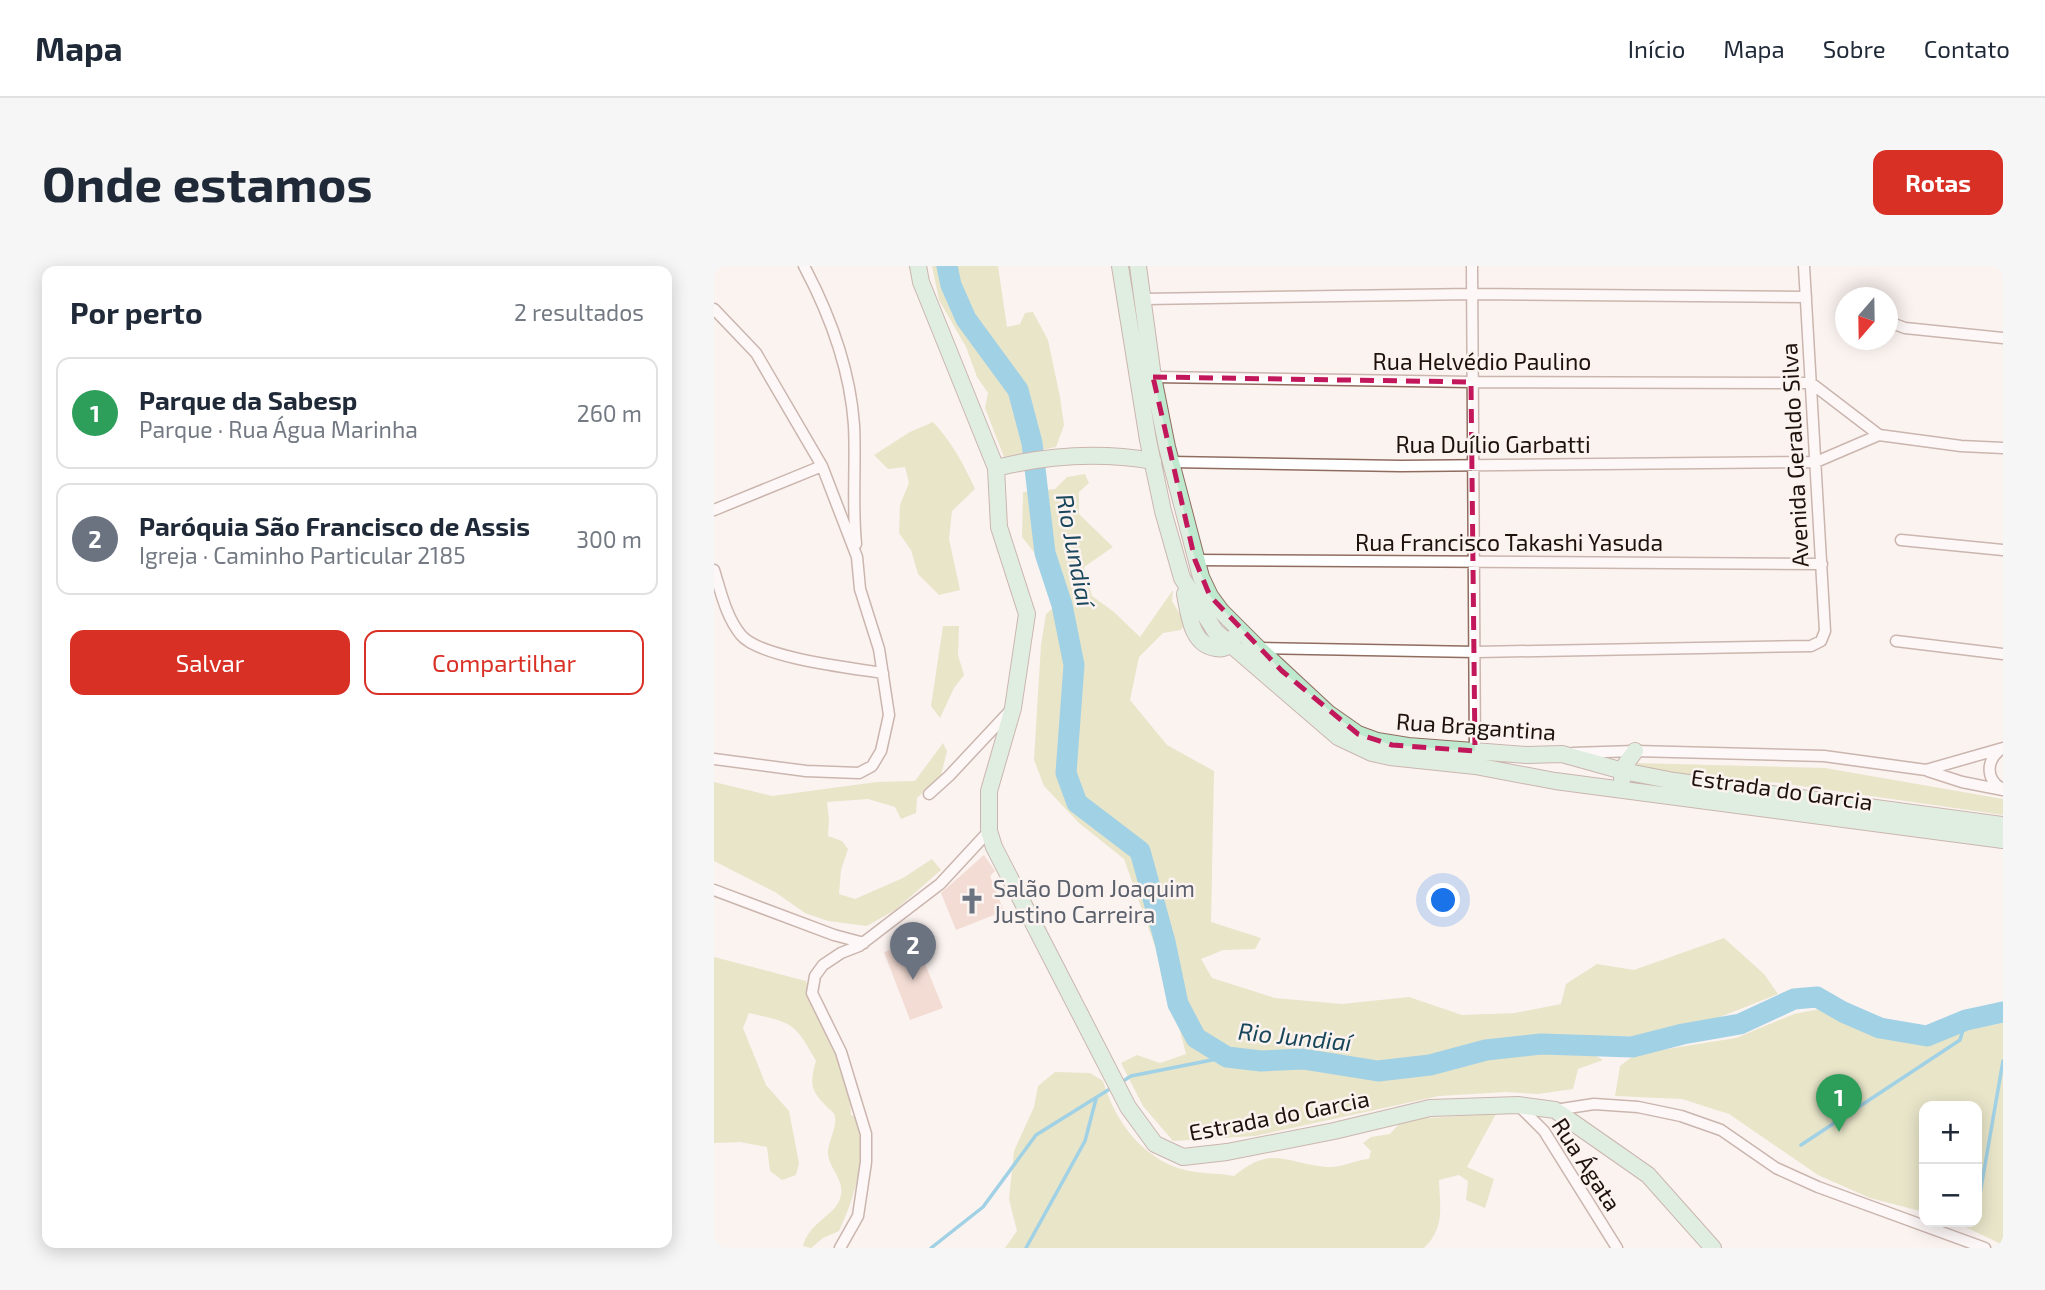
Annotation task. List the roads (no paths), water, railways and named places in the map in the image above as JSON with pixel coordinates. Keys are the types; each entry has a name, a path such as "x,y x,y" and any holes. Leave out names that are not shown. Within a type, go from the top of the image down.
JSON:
{"main road":[{"path":"918,266 921,282 996,468 999,527 1027,614 1013,708 989,791 989,831"},
{"path":"1120,266 1150,450 1163,511 1182,578 1204,617 1230,645 1321,724 1354,745 1390,757 1475,758"},
{"name":"Rua Bragantina","path":"1138,266 1153,377 1171,462 1195,560 1210,596 1238,629 1282,671 1328,713 1358,734 1392,745 1475,758 1562,754 1623,771 1687,783 2003,825"},
{"path":"996,468 1057,457 1114,455 1150,450"},
{"path":"1230,645 1238,629"},
{"path":"1264,674 1272,670 1282,671"},
{"path":"1624,790 1623,771 1634,751"},
{"name":"Estrada do Garcia","path":"1475,758 1562,781 2003,841"},
{"path":"1562,781 1587,762"},
{"name":"Estrada do Garcia","path":"989,831 994,847 1128,1107 1155,1144 1183,1157 1227,1152 1430,1108 1518,1105 1555,1110 1648,1175 1713,1248"}],"street":[{"path":"714,760 806,771 859,774 872,766 881,751 889,715 879,649 860,589 853,515 854,426 849,384 834,331 804,266"},
{"path":"1472,266 1475,758"},
{"name":"Avenida Geraldo Silva","path":"1476,652 1811,646 1821,641 1825,631 1822,564 1804,266"},
{"path":"1144,299 1473,294 1806,297"},
{"path":"714,309 756,353 822,466 857,557"},
{"path":"1898,325 2003,338"},
{"name":"Rua Helvédio Paulino","path":"1153,377 1471,382 1811,383"},
{"path":"1811,383 1879,435 1961,446 2003,448"},
{"path":"1816,462 1879,435"},
{"name":"Rua Duílio Garbatti","path":"1171,462 1473,466 1816,462"},
{"path":"714,510 822,466"},
{"path":"1901,540 2003,550"},
{"name":"Rua Francisco Takashi Yasuda","path":"1195,560 1822,564"},
{"path":"714,570 729,614 742,636 752,645 783,655 883,673"},
{"path":"1896,640 2003,654"},
{"path":"1258,648 1476,652"},
{"path":"929,794 1013,708"},
{"path":"1926,771 2003,749"},
{"path":"2003,749 1993,755 1989,765 1990,776 2003,790"},
{"path":"1562,754 1634,751 1824,756 1926,771 2003,790"},
{"path":"840,1248 858,1216 866,1162 866,1134 841,1052 812,993 815,976 823,965 864,943 940,884 989,831"},
{"path":"714,890 834,935 864,943"},
{"path":"1555,1110 1594,1104 1638,1107 1681,1116 1721,1130 1776,1168 1818,1187 1970,1245 1985,1248"},
{"name":"Rua Ágata","path":"1518,1105 1544,1131 1617,1248"}],"waterway":[{"name":"Rio Jundiaí","path":"947,266 951,285 966,319 1018,390 1032,443 1045,553 1062,605 1074,665 1066,773 1077,803 1140,851 1165,942 1178,1004 1196,1038 1227,1057 1261,1061 1303,1059 1378,1071 1430,1065 1486,1050 1541,1044 1632,1047 1740,1024 1794,999 1817,997 1880,1028 1927,1036 1966,1020 2003,1012"},
{"path":"1801,1145 1960,1040 1966,1020"},
{"path":"1120,1083 1131,1076 1227,1057"},
{"path":"1982,1182 2003,1061"},
{"path":"931,1248 983,1207 1036,1135 1113,1087"},
{"path":"1026,1248 1085,1141 1096,1099"}],"place":[{"name":"Salão Dom Joaquim Justino Carreira","path":"972,901"},
{"name":"Paróquia São Francisco de Assis","path":"913,980"},
{"name":"Parque da Sabesp","path":"1839,1132"}]}
